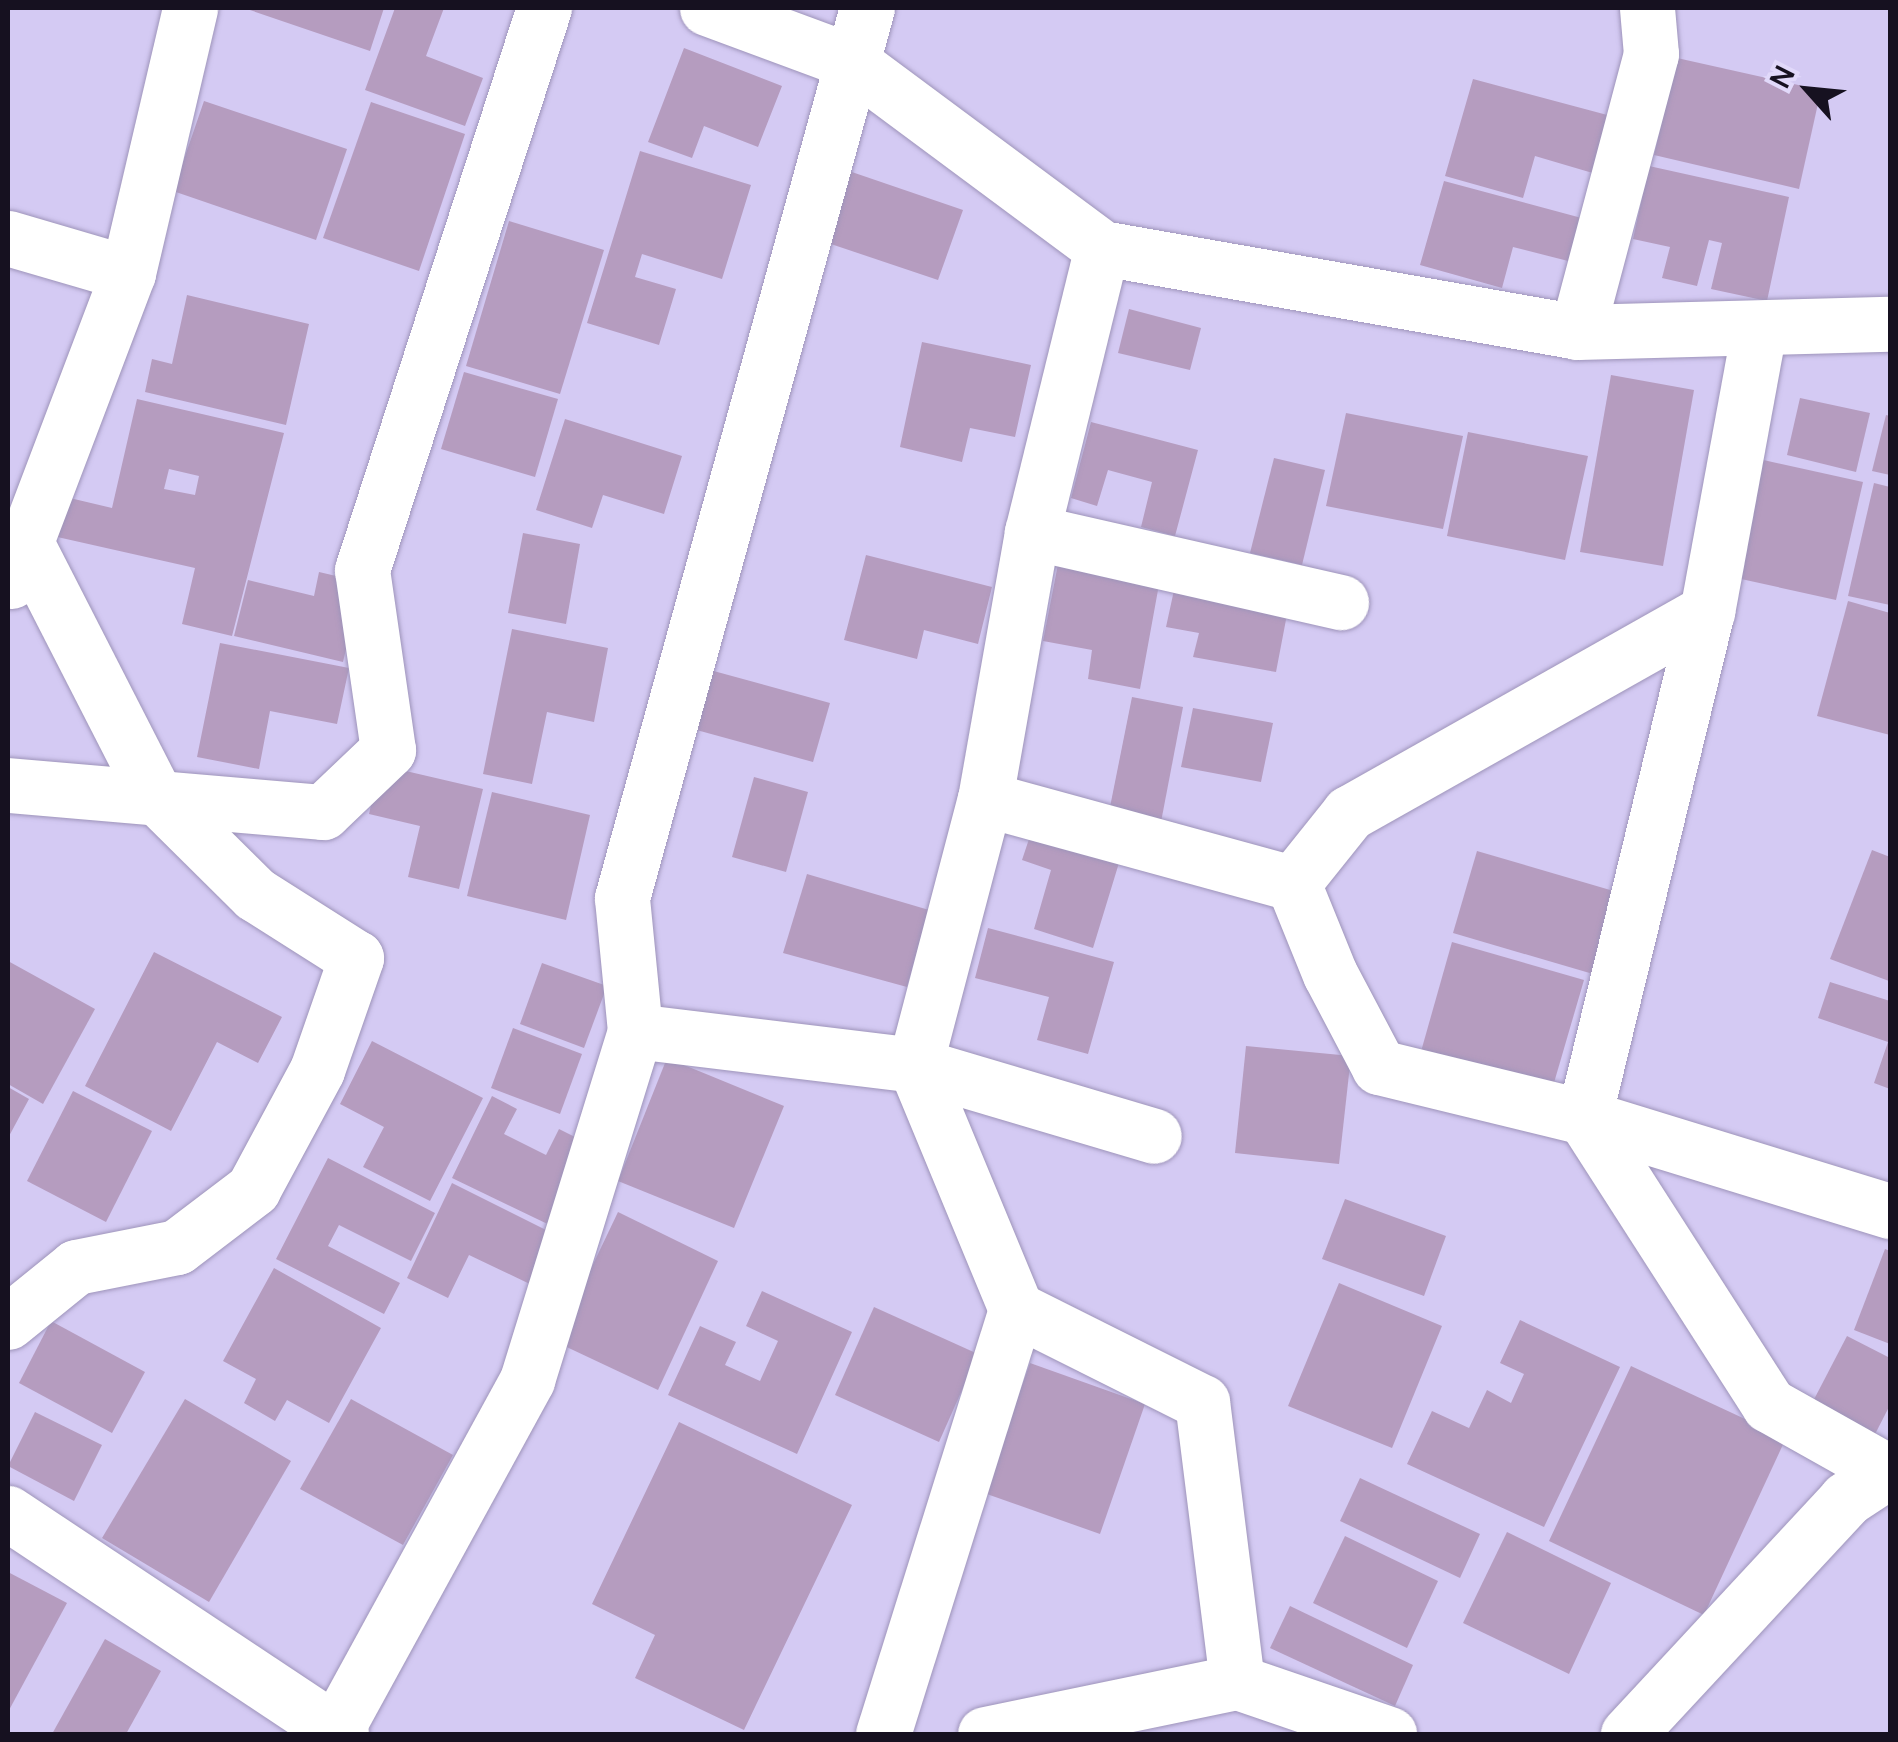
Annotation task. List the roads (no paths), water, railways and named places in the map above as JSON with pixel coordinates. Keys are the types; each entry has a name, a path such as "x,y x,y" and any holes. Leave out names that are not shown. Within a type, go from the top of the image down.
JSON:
{"street":[{"path":"8,1322 76,1267 177,1247 253,1189 317,1070 356,958 255,894 155,795 18,568 128,273 190,8"},
{"path":"8,786 155,795 323,812 388,750 362,570 544,8"},
{"path":"707,8 850,61 1102,248 1576,332 1890,324"},
{"path":"8,1512 338,1733 527,1380 635,1032 622,898 867,8"},
{"path":"1576,332 1656,23"},
{"path":"8,238 128,273"},
{"path":"882,1734 1016,1309 915,1065 985,798 1032,532 1102,248"},
{"path":"1628,1734 1846,1499 1890,1472 1769,1405 1584,1117 1707,611 1760,329"},
{"path":"1032,532 1340,602"},
{"path":"1293,883 1349,813 1707,611"},
{"path":"985,798 1293,883"},
{"path":"1293,883 1330,974 1379,1066 1584,1117 1890,1211"},
{"path":"635,1032 915,1065 1154,1136"},
{"path":"1016,1309 1202,1402 1237,1682"},
{"path":"985,1734 1237,1682 1389,1734"}]}
